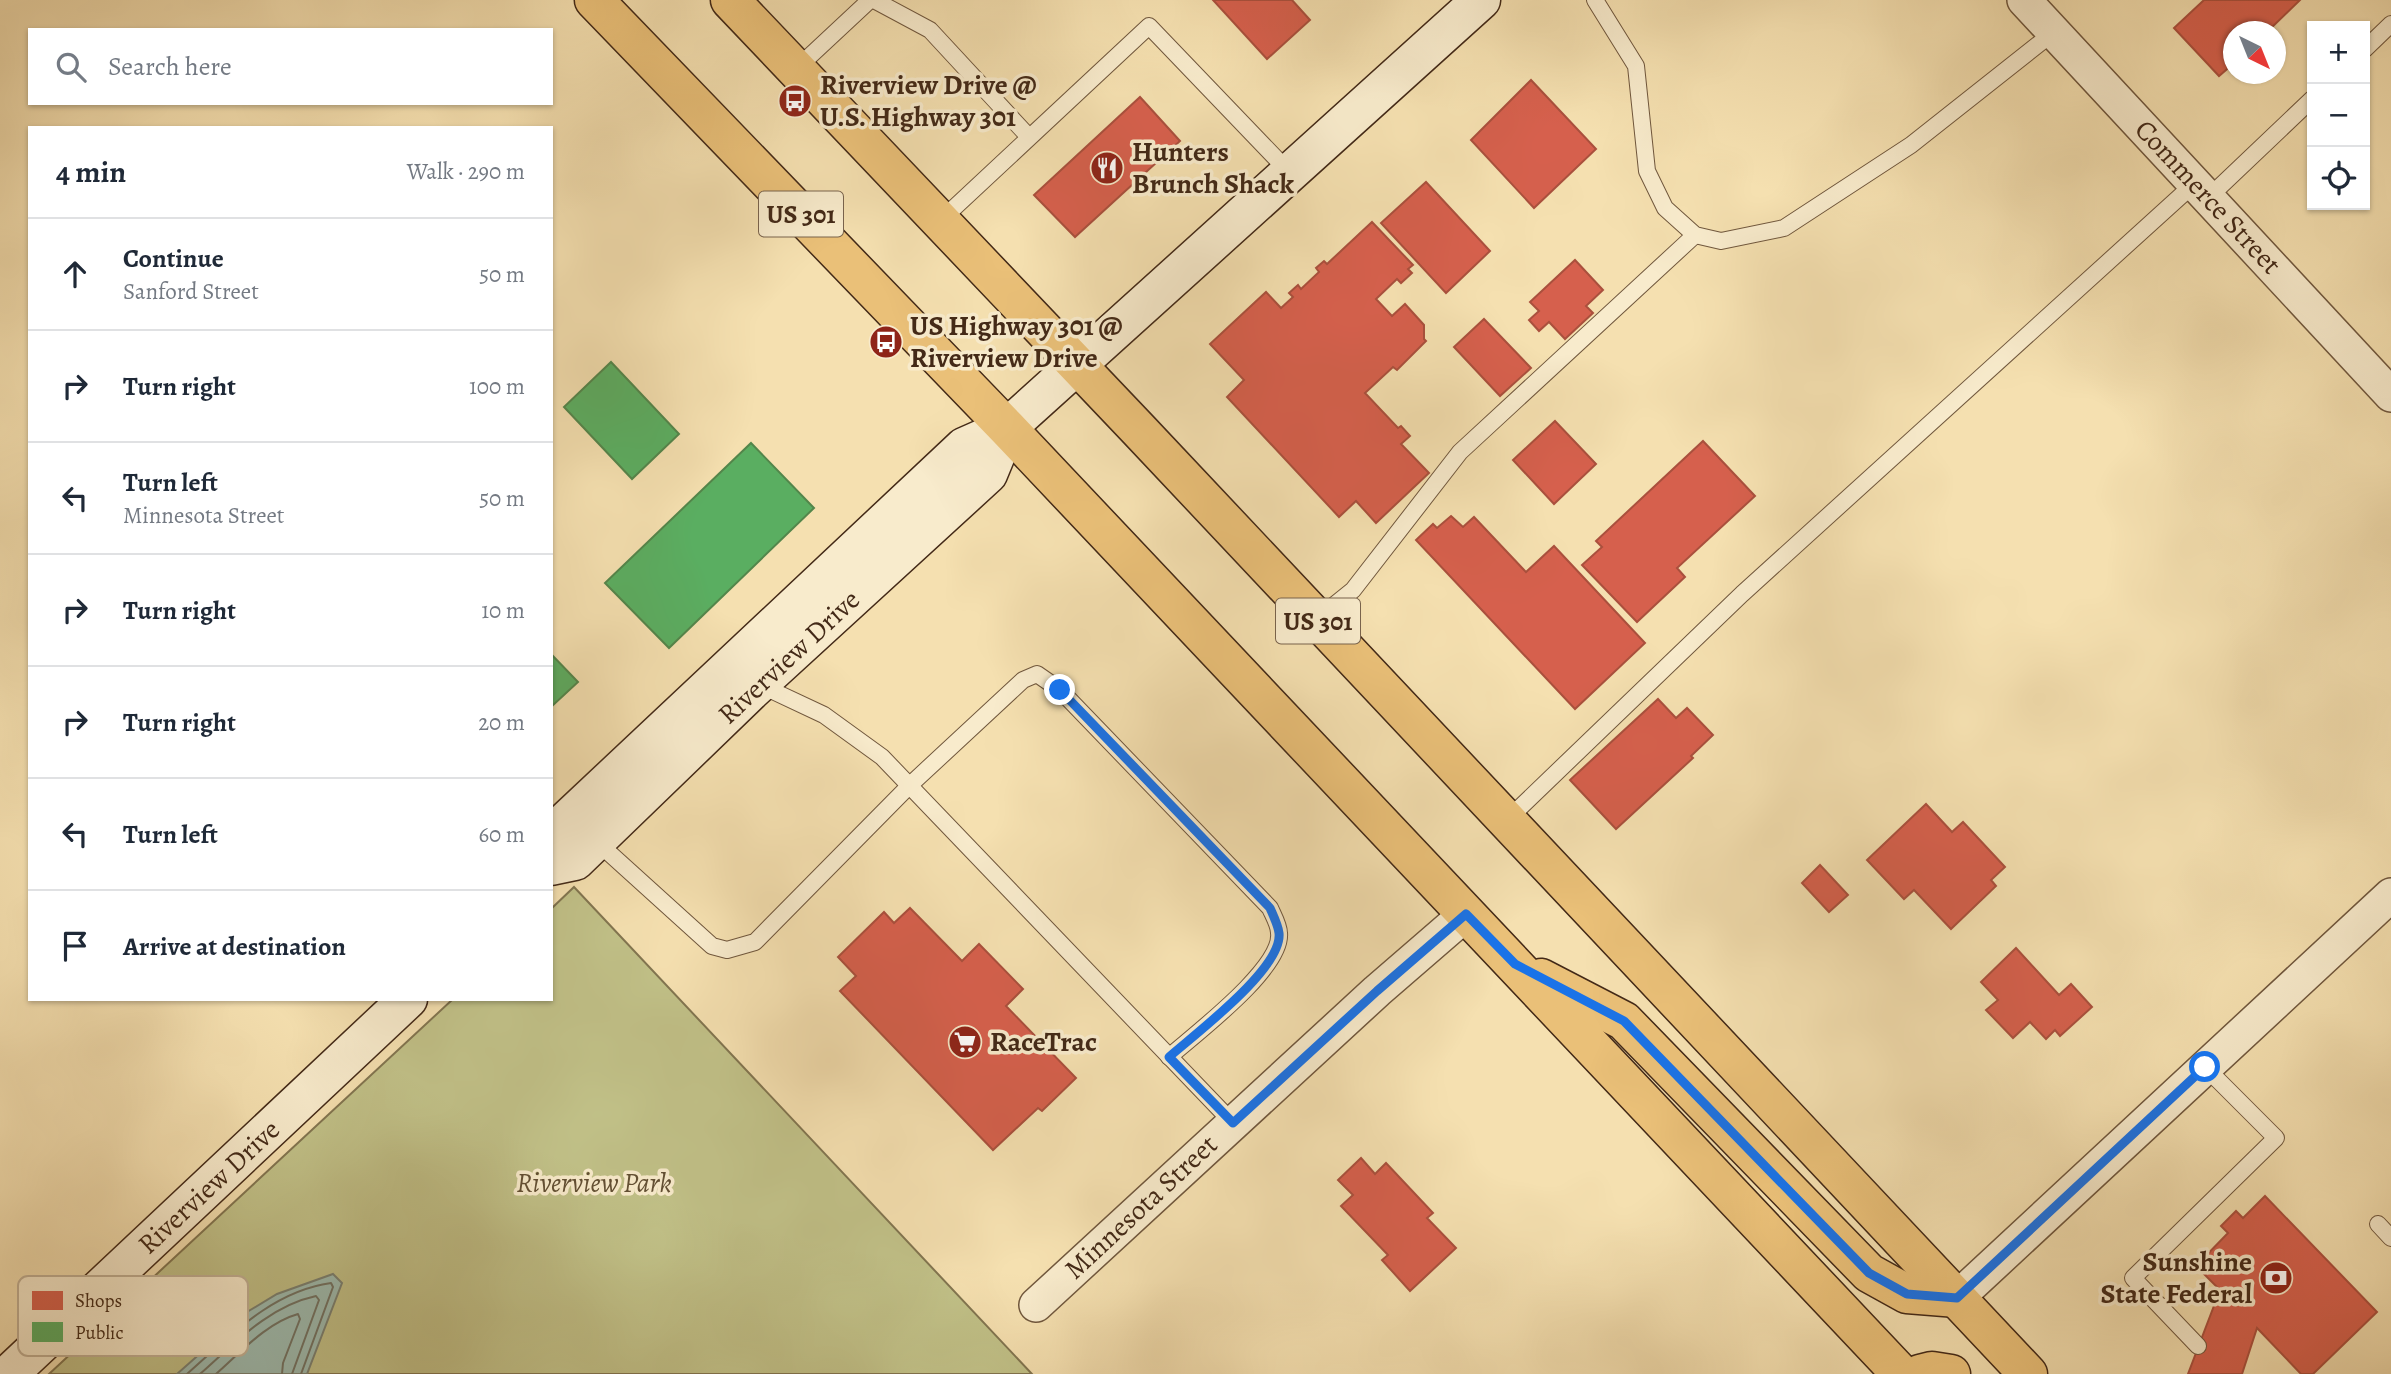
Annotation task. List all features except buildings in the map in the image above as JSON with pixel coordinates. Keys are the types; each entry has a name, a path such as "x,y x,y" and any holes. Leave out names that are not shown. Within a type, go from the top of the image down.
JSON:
{"main road":[{"name":"US 301","path":"594,0 1007,428 1901,1374"},
{"name":"US 301","path":"730,0 2028,1374"},
{"path":"1515,964 1624,1021 1869,1273 1907,1294 1957,1298"},
{"path":"1920,1374 1937,1371 1951,1374"}],"street":[{"name":"Riverview Drive","path":"553,833 964,447 1007,428 1481,0"},
{"name":"Commerce Street","path":"2024,0 2391,395"},
{"name":"Riverview Drive","path":"553,866 575,861 758,684 988,474 1007,428"},
{"path":"1957,1298 2391,895"},
{"name":"Minnesota Street","path":"1036,1305 1377,991 1466,914"},
{"name":"Riverview Drive","path":"113,1276 406,1001"},
{"name":"Riverview Drive","path":"9,1374 28,1356"}],"lane":[{"path":"796,69 872,0 930,30 1030,137"},
{"path":"1595,0 1636,66 1647,170 1665,208 1695,235 1721,241 1784,228 1911,145 2054,32"},
{"path":"2370,44 2391,24"},
{"path":"940,221 1149,26 1290,173"},
{"path":"1507,820 1742,594 2202,190 2307,103"},
{"path":"1317,619 1353,590 1460,452 1695,235"},
{"path":"596,841 712,946 727,950 755,942 910,785 1023,680 1037,674 1060,690 1270,908 1280,934 1275,956 1247,989 1169,1057"},
{"path":"758,684 824,715 882,757 1233,1123"},
{"path":"2198,1346 2133,1278 2276,1138 2205,1067"},
{"path":"2378,1224 2391,1238"}],"green space":[{"name":"Riverview Park","path":"574,887 1032,1374 49,1374 68,1356 248,1356 248,1276 155,1276 451,1001 553,1001 553,907"}],"water":[{"path":"333,1274 342,1283 307,1374 177,1374 197,1356 248,1356 248,1311 277,1294"}],"place":[{"name":"Riverview Drive @ U.S. Highway 301","path":"795,101"},
{"name":"Hunters Brunch Shack","path":"1107,168"},
{"name":"US Highway 301 @ Riverview Drive","path":"886,342"},
{"name":"RaceTrac","path":"965,1042"},
{"name":"Sunshine State Federal","path":"2276,1278"}],"route":[{"path":"1060,690 1270,908 1280,934 1275,956 1247,989 1169,1057 1233,1123 1377,991 1466,914 1515,964 1624,1021 1869,1273 1907,1294 1957,1298 2205,1067"}]}
